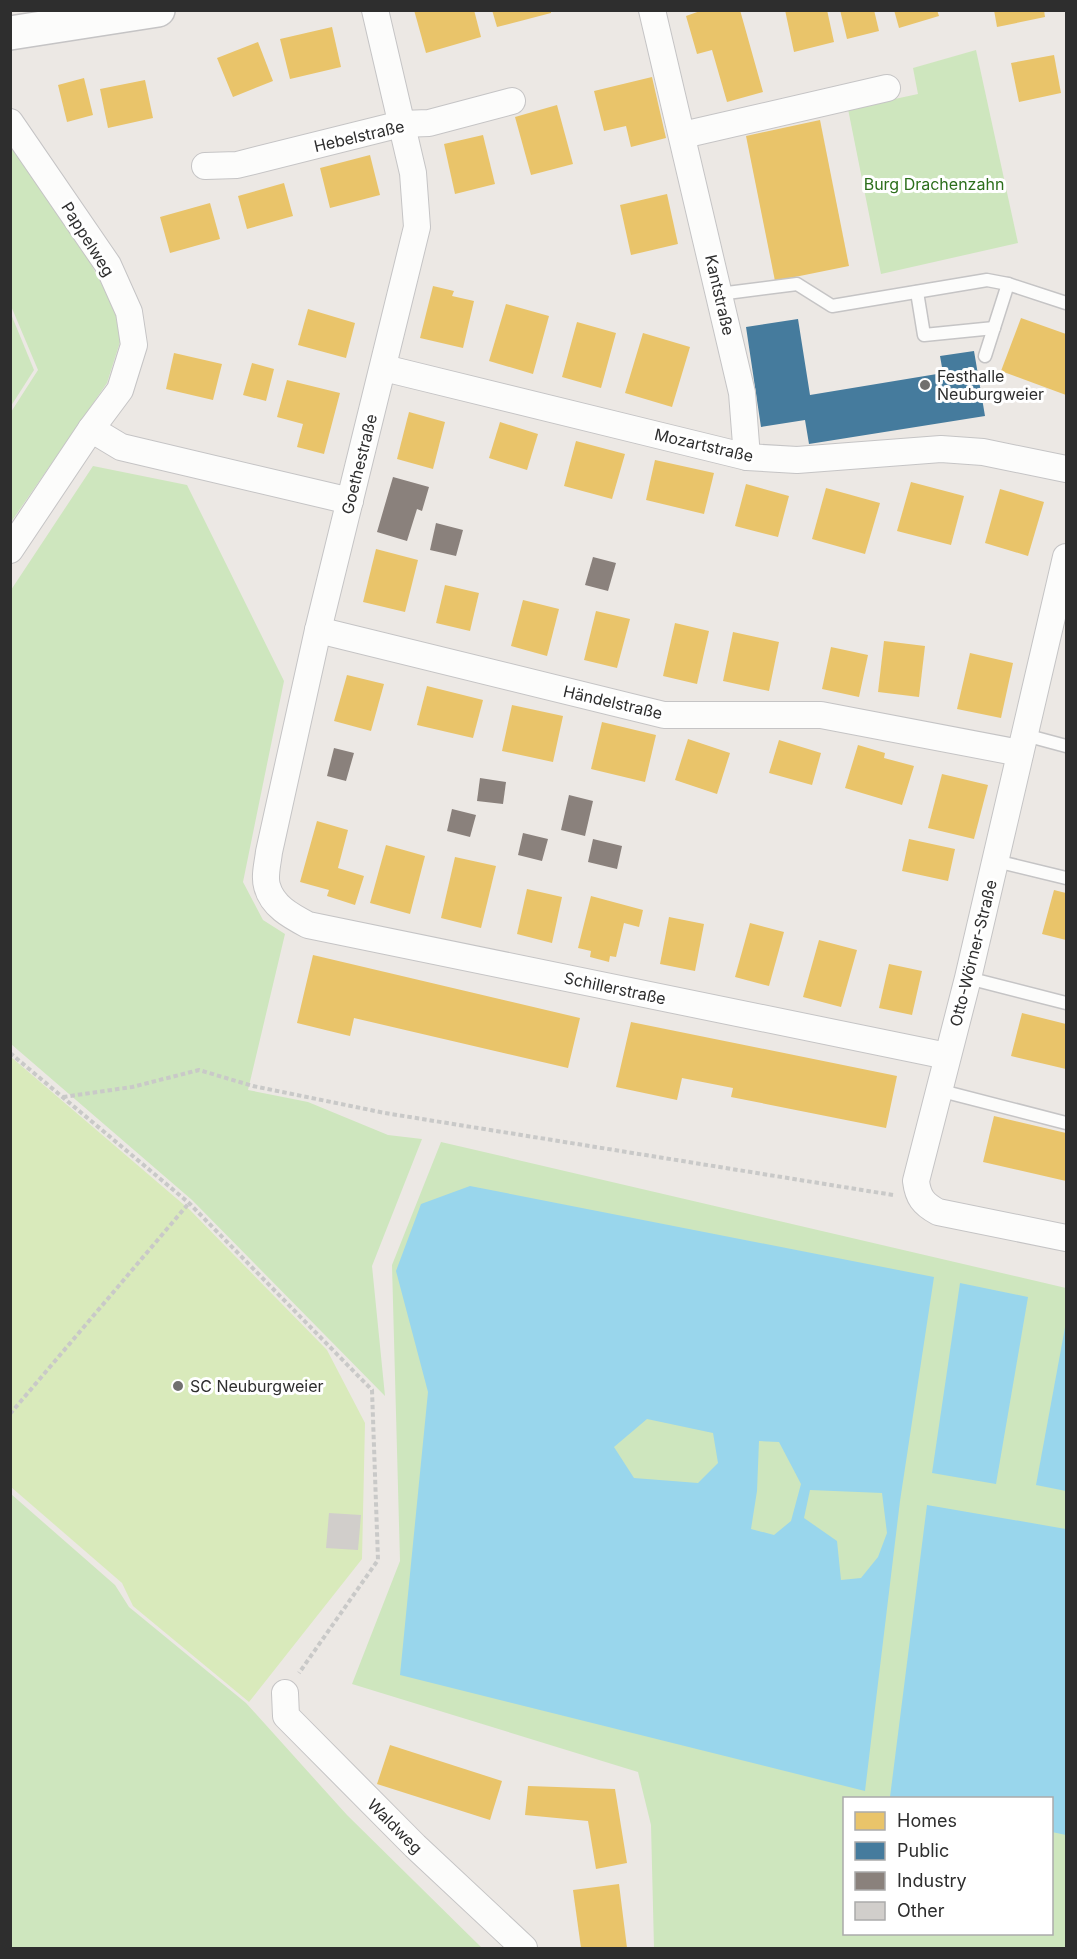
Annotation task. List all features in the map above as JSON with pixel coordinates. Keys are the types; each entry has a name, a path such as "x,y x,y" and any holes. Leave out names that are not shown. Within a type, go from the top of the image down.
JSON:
{"main road":[{"path":"10,33 158,10"}],"street":[{"name":"Goethestraße","path":"285,913 274,900 266,885 269,852 318,630 417,227 413,173 375,10"},
{"name":"Kantstraße","path":"652,10 742,393 747,457"},
{"path":"683,135 887,88"},
{"name":"Hebelstraße","path":"205,166 237,165 401,124 429,123 512,101"},
{"name":"Pappelweg","path":"10,122 108,265 129,312 134,345 120,390 91,429 10,550"},
{"name":"Mozartstraße","path":"384,368 747,457 797,460 941,449 983,452 1066,469"},
{"path":"91,429 121,447 350,501"},
{"name":"Otto-Wörner-Straße","path":"918,1195 916,1181 968,978 1022,744 1060,619 1066,557"},
{"name":"Händelstraße","path":"318,630 664,715 821,715 1022,744"},
{"name":"Schillerstraße","path":"285,913 308,925 947,1056"},
{"path":"918,1195 926,1205 938,1212 1066,1238"},
{"name":"Waldweg","path":"285,1693 286,1716 415,1846 524,1948"}],"lane":[{"path":"719,294 797,284 832,306 987,280 1008,284 1066,303"},
{"path":"985,356 1008,284"},
{"path":"917,292 924,335 994,328"},
{"path":"1022,744 1066,746"},
{"path":"996,861 1066,878"},
{"path":"968,978 1066,1003"},
{"path":"938,1090 1066,1123"}],"path":[{"path":"10,1053 189,1203 372,1390 378,1560 285,1693"},
{"path":"63,1097 132,1087 198,1070 253,1086 385,1113 897,1196 918,1195"},
{"path":"10,1414 189,1203"}],"green space":[{"name":"Burg Drachenzahn","path":"976,50 1018,243 881,274 848,109 918,94 913,68"},
{"path":"11,144 78,240 115,309 120,342 107,383 11,522 11,412 38,370 11,306"},
{"path":"11,314 34,370 10,406"},
{"path":"93,466 187,485 284,681 243,882 263,920 285,934 248,1090 308,1102 388,1135 422,1139 372,1266 385,1396 192,1200 11,1044 11,590"},
{"name":"SC Neuburgweier","path":"11,1057 190,1210 327,1350 365,1423 362,1559 249,1702 133,1606 122,1583 11,1487"},
{"path":"441,1142 1066,1288 1066,1948 654,1948 651,1825 638,1772 352,1684 400,1561 392,1265"},
{"path":"11,1494 115,1585 129,1607 246,1703 347,1815 482,1948 11,1948"}],"water":[{"path":"470,1186 934,1277 900,1501 865,1791 400,1675 428,1392 396,1271 421,1204","holes":["647,1419 713,1433 718,1463 698,1483 634,1478 614,1447","759,1441 779,1442 801,1484 791,1521 774,1535 751,1529 757,1491","810,1490 882,1493 887,1533 878,1557 861,1578 841,1580 837,1541 804,1518"]},
{"path":"960,1283 1028,1297 996,1484 932,1473"},
{"path":"1066,1322 1066,1491 1036,1485"},
{"path":"927,1505 1066,1529 1066,1835 1053,1832 1053,1797 890,1797"}],"building: Homes":[{"path":"414,10 474,10 481,37 426,53"},
{"path":"492,10 551,10 551,13 497,27"},
{"path":"703,10 740,10 763,92 727,102 712,50 697,54 686,16"},
{"path":"785,10 827,10 834,42 794,52"},
{"path":"840,10 874,10 879,31 847,39"},
{"path":"894,10 937,10 939,16 899,28"},
{"path":"994,10 1044,10 1045,17 997,27"},
{"path":"332,27 341,67 290,79 280,39"},
{"path":"258,42 273,81 233,97 217,58"},
{"path":"1054,55 1061,93 1019,102 1011,63"},
{"path":"652,77 666,138 631,147 626,126 604,131 594,91"},
{"path":"84,78 93,115 67,122 58,85"},
{"path":"145,80 153,118 108,128 100,89"},
{"path":"557,105 573,164 531,175 515,117"},
{"path":"820,120 849,266 775,281 746,136"},
{"path":"483,135 495,184 455,194 444,144"},
{"path":"370,155 380,195 330,208 320,168"},
{"path":"284,183 293,216 247,229 238,196"},
{"path":"667,194 678,244 631,255 620,205"},
{"path":"210,203 220,239 170,253 160,217"},
{"path":"433,286 454,291 452,296 474,301 463,348 420,338"},
{"path":"506,304 549,316 533,374 489,361"},
{"path":"308,309 355,323 346,358 298,345"},
{"path":"1021,318 1066,334 1066,395 1001,371"},
{"path":"577,322 616,333 601,388 562,377"},
{"path":"643,333 690,347 672,407 625,393"},
{"path":"174,353 222,364 213,400 166,389"},
{"path":"252,363 274,369 266,401 243,395"},
{"path":"287,380 340,393 324,454 297,447 303,424 277,417"},
{"path":"409,412 445,422 433,469 397,459"},
{"path":"500,422 538,434 527,470 489,458"},
{"path":"576,441 625,454 612,499 564,486"},
{"path":"655,460 714,473 704,514 646,500"},
{"path":"911,482 964,496 951,545 897,531"},
{"path":"746,484 789,496 778,537 735,526"},
{"path":"826,488 880,503 865,554 812,539"},
{"path":"1000,489 1044,502 1028,556 985,543"},
{"path":"376,549 418,560 405,612 363,602"},
{"path":"445,585 479,593 470,631 436,623"},
{"path":"523,600 559,609 547,656 511,646"},
{"path":"596,611 630,619 617,668 584,660"},
{"path":"675,623 709,631 697,684 663,676"},
{"path":"733,632 779,642 769,691 723,681"},
{"path":"884,641 925,646 919,697 878,692"},
{"path":"831,647 868,655 859,697 822,689"},
{"path":"970,653 1013,663 1001,718 957,709"},
{"path":"347,675 384,684 371,731 334,721"},
{"path":"427,686 483,700 473,738 417,725"},
{"path":"512,705 563,716 553,762 502,751"},
{"path":"602,722 656,735 645,782 591,769"},
{"path":"688,739 730,753 717,794 675,780"},
{"path":"779,740 821,753 812,785 769,773"},
{"path":"858,745 885,753 884,758 914,766 902,805 845,788"},
{"path":"942,774 988,785 974,839 928,828"},
{"path":"317,821 348,830 338,868 364,876 355,905 327,896 329,890 300,882"},
{"path":"909,839 955,849 948,881 902,871"},
{"path":"386,845 425,856 410,914 370,903"},
{"path":"455,857 496,866 481,928 441,918"},
{"path":"527,889 562,897 552,943 517,934"},
{"path":"1054,890 1066,893 1066,940 1042,934"},
{"path":"591,896 643,910 639,927 624,923 616,957 610,956 609,962 590,957 591,951 578,948"},
{"path":"669,917 704,924 695,971 660,964"},
{"path":"750,923 784,932 769,986 735,977"},
{"path":"819,940 857,950 841,1007 803,997"},
{"path":"313,955 580,1018 568,1068 354,1018 350,1036 297,1023"},
{"path":"889,964 922,971 912,1015 879,1008"},
{"path":"1022,1013 1066,1024 1066,1069 1011,1056"},
{"path":"631,1022 897,1076 886,1128 731,1097 733,1088 682,1078 677,1100 616,1087"},
{"path":"994,1116 1066,1133 1066,1181 983,1162"},
{"path":"390,1745 502,1781 490,1820 377,1784"},
{"path":"528,1786 615,1789 627,1863 596,1869 588,1821 525,1815"},
{"path":"619,1884 627,1948 581,1948 573,1890"}],"building: Public":[{"name":"Festhalle Neuburgweier","path":"798,319 810,395 943,373 940,356 974,351 985,416 809,444 805,420 761,427 746,327"}],"building: Industry":[{"path":"393,477 429,487 422,511 417,509 407,541 377,532"},
{"path":"436,523 463,530 456,556 430,550"},
{"path":"593,557 616,563 608,591 585,585"},
{"path":"334,748 354,753 346,781 327,776"},
{"path":"480,778 506,782 503,804 477,801"},
{"path":"569,795 593,801 585,836 561,830"},
{"path":"452,809 476,815 470,837 447,831"},
{"path":"523,833 548,839 542,861 518,855"},
{"path":"593,839 622,846 617,869 588,862"}],"building: Other":[{"path":"329,1513 361,1515 358,1550 326,1548"}],"place":[{"name":"Festhalle Neuburgweier","path":"925,385"},
{"name":"SC Neuburgweier","path":"178,1386"}]}
